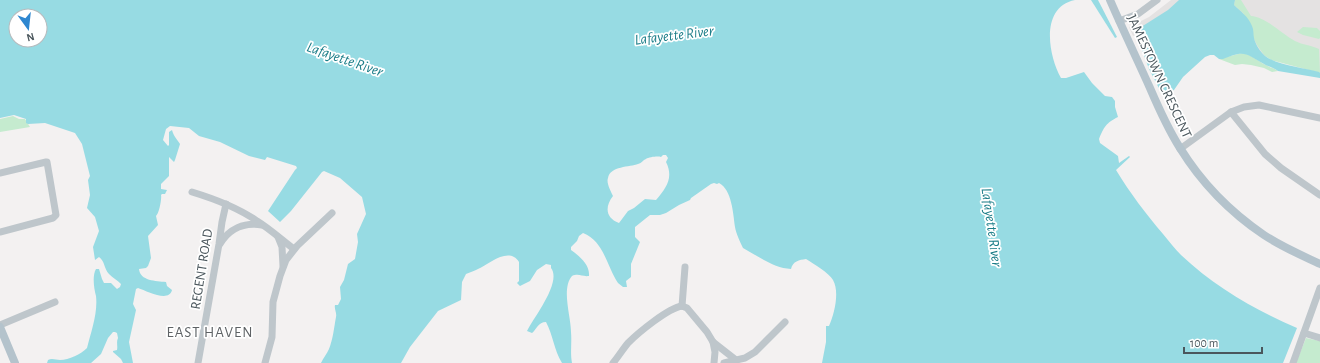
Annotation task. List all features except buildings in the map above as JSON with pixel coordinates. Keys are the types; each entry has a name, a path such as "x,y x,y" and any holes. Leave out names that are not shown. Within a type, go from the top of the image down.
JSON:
{"main road":[{"name":"JAMESTOWN CRESCENT","path":"1110,0 1168,128 1180,149 1201,178 1220,199 1240,217 1263,234 1286,248 1320,264"},
{"path":"0,326 15,363"}],"street":[{"path":"1119,21 1138,14 1157,0"},
{"path":"1180,149 1231,112 1244,107 1259,105 1320,118"},
{"path":"1231,112 1265,154 1281,168 1320,195"},
{"path":"0,173 47,162 56,215 53,218 0,232"},
{"path":"192,192 226,204 245,214 264,225 294,249"},
{"name":"REGENT ROAD","path":"198,363 226,204"},
{"path":"266,363 272,337 273,302 283,268 294,249 332,213"},
{"path":"219,244 228,233 235,228 249,224 264,225"},
{"path":"277,236 282,247 283,268"},
{"path":"682,306 685,267"},
{"path":"1293,363 1320,288"},
{"path":"0,326 55,302"},
{"path":"613,363 628,344 655,320 673,309 682,306 687,308 707,332 713,342 715,352 714,363"},
{"path":"724,363 745,358 756,352 785,322"},
{"path":"1304,333 1320,338"},
{"path":"713,342 736,360"}],"shaded area":[{"path":"1171,0 1320,0 1320,73 1160,25 1133,36 1129,27 1149,17"}],"green space":[{"path":"1235,0 1241,0 1251,16 1262,19 1295,41 1319,49 1320,73 1271,60 1264,55 1253,37 1253,33 1243,13 1234,5"},
{"path":"1303,27 1317,28 1320,31 1320,38 1303,35 1297,32"},
{"path":"1242,53 1252,56 1278,71 1272,72 1264,68 1251,65 1235,65 1219,59"},
{"path":"13,116 19,119 25,119 30,127 0,132 0,119"},
{"path":"1306,338 1320,341 1320,363 1296,363"}],"water":[{"name":"Lafayette River","path":"0,0 1075,0 1064,4 1056,12 1052,22 1050,45 1056,68 1061,78 1066,78 1084,72 1092,83 1105,96 1112,97 1115,101 1118,117 1106,126 1099,139 1100,143 1118,156 1119,163 1129,156 1130,157 1116,170 1127,187 1174,248 1194,267 1236,297 1266,314 1297,328 1283,363 822,363 826,342 826,326 829,326 836,303 836,291 833,280 825,272 806,259 799,260 792,266 791,269 784,268 766,261 743,248 738,238 727,191 719,183 714,183 690,200 666,213 660,215 650,215 635,227 635,237 640,242 631,264 631,277 626,281 627,287 623,287 618,283 596,242 583,233 579,236 577,241 571,247 571,250 586,264 589,276 572,276 567,288 567,303 571,326 572,363 562,363 546,322 539,324 532,333 527,331 546,300 553,282 551,265 546,264 537,270 530,281 520,286 517,283 519,281 519,262 515,258 505,256 493,260 477,270 466,274 462,282 461,300 438,311 410,347 401,363 321,363 332,341 336,316 335,305 338,305 341,299 340,287 344,280 348,264 355,259 358,242 357,234 366,214 362,197 340,178 324,171 280,222 268,211 297,168 296,166 267,157 265,160 249,156 220,142 199,136 189,128 170,126 166,129 163,140 168,146 169,132 172,130 180,144 174,162 169,157 169,176 161,184 161,189 167,190 165,194 161,195 160,206 156,216 158,225 148,236 151,258 146,268 139,269 142,276 149,280 166,282 167,286 172,290 170,294 167,296 162,296 138,288 136,289 133,304 136,310 129,342 133,363 123,363 121,359 113,352 117,350 118,338 117,333 113,332 108,338 101,354 91,363 47,363 50,359 63,360 71,358 87,348 96,309 94,279 96,269 99,269 104,283 111,283 117,289 121,284 107,272 99,257 95,260 93,247 99,231 95,217 87,208 90,195 88,180 90,176 82,144 75,133 45,123 28,124 26,123 26,119 14,115 0,118","holes":["666,155 668,158 666,162 669,178 666,187 656,200 645,199 628,211 619,223 614,221 609,215 608,211 610,200 613,196 608,182 608,178 612,171 641,163 647,158"]},
{"path":"1091,0 1098,0 1117,37 1115,38"},
{"path":"1179,0 1235,0 1234,5 1248,19 1253,29 1255,42 1263,54 1274,61 1319,72 1320,78 1278,71 1245,54 1236,54 1223,59 1210,55 1205,57 1183,77 1174,90 1163,96 1149,69 1136,33 1138,29 1168,10"}],"district":[{"name":"EAST HAVEN","path":"210,332"}]}
